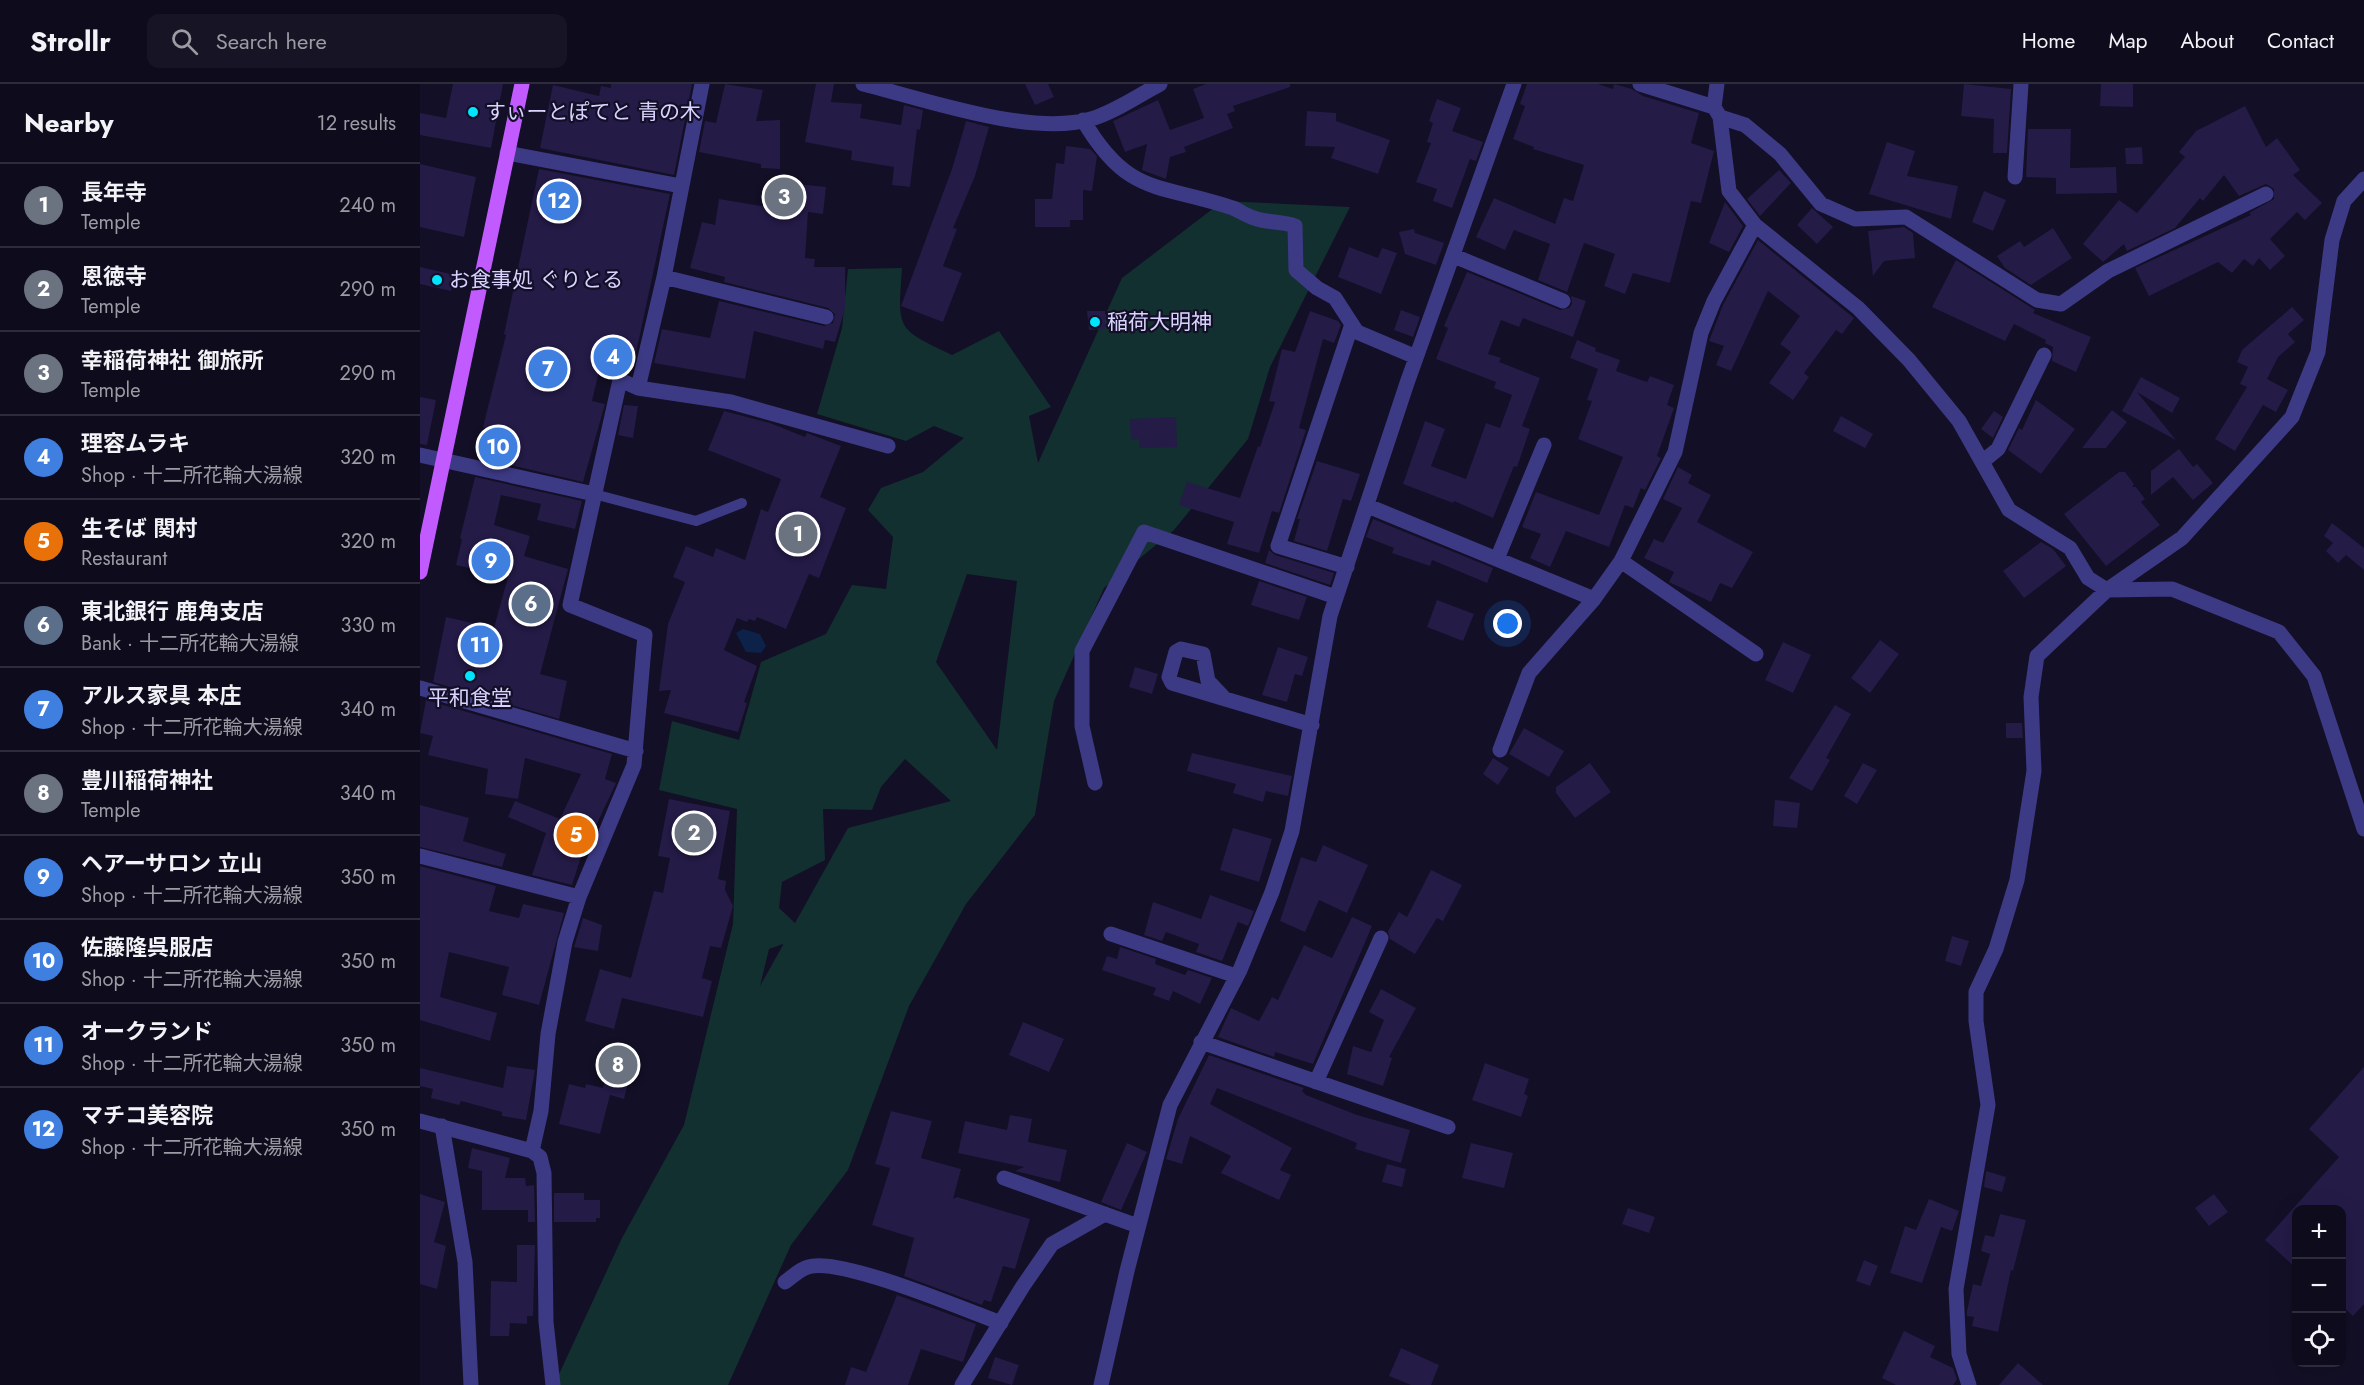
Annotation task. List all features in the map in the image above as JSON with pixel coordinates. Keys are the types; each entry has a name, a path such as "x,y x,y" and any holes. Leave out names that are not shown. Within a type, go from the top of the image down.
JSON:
{"main road":[{"path":"420,572 522,84"}],"street":[{"path":"639,388 664,277 702,84"},
{"path":"863,84 998,117 1050,125 1091,119 1160,84"},
{"path":"1101,1385 1138,1226 1170,1105 1236,976 1272,892 1292,831 1330,616 1416,357 1514,84"},
{"path":"1640,84 1717,112 1745,125 1780,154 1821,204 1855,219 1906,217 2037,300 2061,304 2108,271 2266,194"},
{"path":"1717,84 1717,112 1730,191 1755,225 1858,308 1909,360 1959,421 2009,510 2070,548 2088,578 2107,590 2172,589 2279,632 2313,676 2364,830"},
{"path":"2015,177 2021,84"},
{"path":"1083,120 1101,150 1118,167 1142,182 1171,194 1234,208 1256,219 1283,222 1295,226 1296,270 1317,288 1335,298 1357,332 1416,357"},
{"path":"507,153 681,186"},
{"path":"1969,1385 1959,1354 1956,1289 1988,1105 1976,1021 1976,992 1996,949 2017,880 2034,771 2031,697 2037,656 2107,590 2182,538 2292,417 2318,352 2332,240 2344,201 2364,179"},
{"path":"1500,750 1529,673 1594,599 1621,561 1675,452 1701,333 1714,302 1755,225"},
{"path":"1454,256 1563,301"},
{"path":"664,277 826,317"},
{"path":"1347,567 1278,546 1352,324"},
{"path":"1982,462 1998,449 2044,355"},
{"path":"532,1151 541,1111 548,1034 564,942 579,897 634,765 636,751 645,635 570,605 620,380 639,388 731,402 888,446"},
{"path":"1497,559 1544,445"},
{"path":"420,455 594,494"},
{"path":"1368,506 1594,599"},
{"path":"1095,783 1082,726 1082,651 1144,532 1336,597"},
{"path":"1621,561 1756,654"},
{"path":"420,688 636,751"},
{"path":"1225,699 1312,725"},
{"path":"420,856 579,897"},
{"path":"1111,934 1236,976"},
{"path":"1316,1082 1381,938"},
{"path":"1201,1042 1448,1127"},
{"path":"420,1121 532,1151 540,1157 544,1173 546,1322 553,1385"},
{"path":"442,1126 465,1262 471,1385"},
{"path":"1004,1178 1138,1226"},
{"path":"962,1385 1023,1286 1052,1244 1105,1214"},
{"path":"785,1282 808,1266 831,1265 1001,1323"}],"lane":[{"path":"594,494 696,521 742,503"}],"green space":[{"path":"1223,201 1350,207 1270,367 1248,439 1174,530 1104,588 1054,701 1035,815 966,904 909,1006 848,1170 791,1245 728,1385 554,1385 622,1238 684,1125 733,924 737,809 659,790 672,721 739,740 761,662 826,634 852,585 886,589 893,537 868,510 881,488 923,472 964,438 934,426 906,441 817,414 842,328 848,269 902,268 900,304 904,325 920,339 952,355 999,331 1051,407 1029,416 1038,463 1122,278","holes":["967,574 1017,581 997,750 936,662","905,759 951,801 848,828 795,923 779,908 782,882 825,860 823,809 872,810 881,787","783,944 760,986 769,949"]}],"water":[{"path":"743,629 760,634 766,646 761,653 746,652 736,633"}],"building":[{"path":"453,84 503,84 491,148 420,135 420,113 446,118"},
{"path":"611,84 692,84 674,175 540,148 553,85 599,96 601,86 611,88"},
{"path":"725,84 763,90 756,121 780,120 780,169 761,168 761,164 699,152 705,121 716,123"},
{"path":"816,84 834,84 831,102 862,104 860,118 901,125 904,105 923,110 920,130 917,129 910,187 892,185 894,167 851,160 852,151 805,142"},
{"path":"1025,84 1048,84 1054,97 1035,105"},
{"path":"1206,84 1290,84 1290,87 1233,106 1235,111 1227,114 1233,128 1184,147 1186,152 1170,157 1166,179 1142,170 1147,144 1125,152 1113,121 1158,100 1170,130 1204,118 1193,89"},
{"path":"1527,84 1598,84 1613,89 1614,84 1632,89 1643,96 1699,113 1691,143 1714,151 1701,203 1691,201 1670,283 1633,273 1625,294 1604,286 1615,254 1584,243 1567,292 1538,280 1550,244 1514,230 1505,250 1476,237 1494,198 1555,224 1564,198 1573,201 1584,165 1533,149 1534,147 1513,139 1525,106 1520,104"},
{"path":"1964,84 2011,89 2007,153 1993,153 1994,119 1961,116"},
{"path":"2101,84 2133,84 2133,107 2100,106"},
{"path":"1437,99 1461,108 1452,131 1483,142 1476,161 1470,159 1452,208 1433,201 1437,189 1416,182 1431,143 1427,142 1433,123 1429,121"},
{"path":"2245,106 2266,147 2277,138 2300,170 2293,175 2322,203 2305,220 2297,212 2270,239 2285,256 2270,270 2259,258 2253,266 2244,259 2232,273 2218,262 2149,296 2135,268 2251,215 2249,213 2274,199 2274,189 2266,184 2239,196 2224,175 2203,201 2200,198 2175,228 2127,251 2124,244 2103,262 2083,244 2119,200 2137,213 2185,157 2179,152 2196,131"},
{"path":"1307,111 1336,113 1336,121 1390,140 1378,174 1331,158 1335,147 1305,146"},
{"path":"966,121 989,127 975,176 953,228 957,229 943,266 962,273 943,322 901,306 952,169"},
{"path":"2028,129 2071,129 2070,168 2116,167 2117,193 2056,194 2056,178 2026,177"},
{"path":"1887,142 1915,151 1907,176 1958,186 1951,219 1869,194"},
{"path":"1066,146 1090,149 1097,156 1092,191 1083,190 1083,220 1070,220 1070,227 1035,227 1035,199 1052,199 1056,163 1064,164"},
{"path":"2142,147 2143,164 2126,164 2125,148"},
{"path":"420,164 476,177 464,237 420,227"},
{"path":"539,169 670,194 633,367 602,359 592,401 605,404 583,482 480,458 486,428 483,427 506,335 504,334"},
{"path":"1779,170 1791,183 1760,216 1747,199"},
{"path":"797,184 826,187 823,214 808,212 805,258 815,259 814,267 845,267 845,309 835,342 825,340 823,349 754,331 745,379 654,363 662,329 710,338 719,301 824,326 833,323 835,314 828,308 724,282 725,277 690,268 702,222 715,225 719,199 780,209 780,217 791,218"},
{"path":"1984,191 2006,200 1993,231 1972,222"},
{"path":"1725,202 1743,226 1729,252 1709,243"},
{"path":"1812,208 1833,227 1817,244 1797,225"},
{"path":"1904,227 1913,233 1915,258 1884,261 1873,276 1868,231"},
{"path":"2053,228 2072,258 2031,285 2005,268 1997,256 2020,241 2024,247"},
{"path":"1414,229 1415,233 1444,243 1436,265 1405,254 1399,232"},
{"path":"1758,240 1854,318 1842,334 1836,330 1804,373 1809,377 1793,400 1769,383 1791,352 1780,344 1800,316 1768,291 1731,371 1716,365 1724,346 1709,341 1723,305"},
{"path":"1349,247 1378,258 1382,248 1397,253 1381,294 1338,277"},
{"path":"1956,260 2035,310 2033,313 2091,337 2076,372 2052,361 2053,347 2045,343 2046,340 2014,324 2005,341 1932,307"},
{"name":"お食事処 ぐりとる","path":"420,267 455,275 451,291 420,284"},
{"path":"1467,272 1560,310 1569,308 1572,304 1571,296 1586,301 1573,337 1523,318 1519,327 1501,320 1488,354 1501,358 1499,362 1540,378 1522,426 1530,429 1517,467 1514,466 1493,518 1454,501 1453,503 1403,484 1425,421 1445,429 1431,466 1466,479 1486,423 1500,428 1512,395 1494,388 1496,382 1436,359 1448,328 1444,326"},
{"path":"2292,307 2304,320 2288,334 2295,342 2278,357 2267,379 2288,390 2276,412 2263,405 2235,451 2215,439 2247,387 2240,384 2248,367 2237,362 2242,350"},
{"path":"1401,310 1420,317 1413,337 1394,330"},
{"name":"稲荷大明神","path":"1087,311 1105,311 1105,329 1089,330"},
{"path":"1310,311 1338,321 1341,325 1334,343 1323,339 1299,428 1306,430 1279,513 1272,511 1259,553 1227,544 1234,522 1179,505 1187,482 1240,498 1275,402 1269,401 1282,349 1295,352"},
{"path":"1577,340 1596,348 1595,351 1620,360 1616,371 1647,382 1650,376 1674,385 1667,405 1674,408 1657,456 1661,458 1645,490 1641,488 1633,508 1625,505 1609,547 1566,531 1550,567 1530,558 1541,534 1522,527 1536,492 1599,515 1623,457 1578,439 1592,401 1587,400 1598,369 1570,358"},
{"path":"2141,377 2180,398 2172,413 2137,392 2176,440 2122,411"},
{"path":"420,397 436,400 427,445 420,444"},
{"path":"2036,400 2075,429 2041,474 2008,450 2019,428 2022,430"},
{"path":"624,405 638,406 633,438 618,435"},
{"path":"2112,410 2127,422 2106,448 2082,448"},
{"path":"724,411 770,423 805,437 807,433 841,446 820,497 846,508 819,578 809,574 786,629 757,617 755,621 749,619 747,622 737,618 724,650 757,666 744,702 747,703 738,732 664,713 671,690 659,691 668,624 685,582 673,577 686,546 713,557 716,548 745,560 761,509 768,512 781,479 708,450"},
{"path":"1994,411 2003,417 1993,438 1981,429"},
{"path":"1841,416 1873,434 1865,448 1833,431"},
{"path":"1176,417 1177,447 1139,448 1139,439 1131,440 1130,419"},
{"path":"2179,449 2193,467 2197,464 2213,483 2193,500 2173,477 2151,495 2151,471"},
{"path":"1317,461 1360,474 1351,501 1343,499 1327,551 1294,541 1300,519 1297,519"},
{"path":"1678,467 1692,475 1688,483 1711,495 1697,522 1753,552 1732,588 1720,583 1711,602 1669,582 1674,572 1644,558 1654,539 1663,543 1682,508 1663,499"},
{"path":"2119,472 2125,472 2134,484 2132,487 2136,487 2145,499 2141,502 2160,525 2106,566 2064,514"},
{"path":"475,477 582,501 575,529 537,520 541,504 501,495 494,525 530,536 524,556 568,569 540,674 567,681 559,719 433,682 446,617 494,628 508,577 456,565"},
{"path":"1373,519 1493,568 1487,583 1432,560 1430,566 1392,553 1394,548 1366,537"},
{"path":"2332,523 2364,548 2364,570 2346,555 2338,563 2326,551 2333,543 2324,536"},
{"path":"2041,542 2053,549 2066,566 2024,598 2003,571"},
{"path":"1269,550 1275,555 1334,573 1330,585 1265,563"},
{"path":"1259,581 1307,597 1299,620 1251,605"},
{"path":"1437,600 1474,614 1463,641 1427,627"},
{"path":"1880,640 1899,654 1870,693 1851,678"},
{"path":"1783,642 1811,655 1793,693 1765,680"},
{"path":"1278,647 1308,657 1302,676 1295,674 1287,702 1262,695"},
{"path":"1135,667 1158,674 1152,694 1129,687"},
{"path":"426,700 612,754 605,779 616,783 595,828 591,826 572,885 532,875 546,833 508,817 515,801 560,819 581,774 525,758 518,799 485,794 488,769 428,755 433,736 420,733"},
{"path":"1835,705 1851,714 1826,758 1830,760 1812,791 1789,778"},
{"path":"2006,723 2022,723 2023,738 2006,738"},
{"path":"1524,728 1564,751 1549,777 1509,754"},
{"path":"1192,753 1292,776 1288,796 1266,791 1263,802 1233,793 1236,784 1187,771"},
{"path":"1493,758 1509,768 1498,785 1483,774"},
{"path":"1590,763 1611,792 1575,818 1556,793 1556,787"},
{"path":"1863,763 1877,770 1857,804 1844,796"},
{"path":"669,799 730,811 718,879 726,881 725,890 733,906 721,948 710,946 702,978 712,981 703,1017 622,998 614,1029 585,1021 600,969 631,978 654,891 663,893 670,858 658,856"},
{"path":"1775,800 1800,803 1797,828 1773,826"},
{"path":"420,805 469,818 463,841 506,854 502,867 420,847"},
{"path":"1233,828 1272,839 1259,882 1220,870"},
{"path":"1323,845 1368,865 1347,913 1319,900 1305,932 1280,921 1301,857 1316,862"},
{"path":"420,866 496,886 489,911 519,918 523,904 564,913 539,1005 502,995 509,967 449,952 440,997 497,1013 490,1041 420,1020"},
{"path":"1431,870 1462,885 1443,921 1437,918 1415,954 1390,939 1388,931 1399,912 1407,917"},
{"path":"1210,895 1254,911 1248,926 1238,922 1222,961 1196,952 1199,944 1166,932 1162,941 1144,935 1153,902 1201,919"},
{"path":"1352,917 1372,926 1313,1064 1275,1052 1274,1057 1218,1037 1231,1008 1259,1021 1272,997 1278,1000 1304,945 1332,958"},
{"path":"583,918 602,925 598,951 574,947"},
{"path":"1952,936 1969,941 1961,966 1945,961"},
{"path":"1120,947 1156,959 1155,964 1185,975 1188,970 1212,978 1200,1004 1173,991 1169,1001 1153,995 1156,988 1102,970 1107,956 1117,959"},
{"path":"1381,989 1416,1008 1389,1057 1392,1058 1383,1086 1347,1074 1353,1046 1371,1052 1384,1020 1369,1012"},
{"path":"1023,1022 1064,1039 1049,1072 1009,1055"},
{"path":"1209,1055 1304,1088 1302,1091 1306,1095 1357,1115 1410,1130 1401,1163 1355,1149 1357,1143 1217,1088 1210,1104 1292,1148 1280,1170 1291,1175 1279,1200 1221,1173 1231,1156 1190,1136 1182,1164 1166,1159 1178,1119"},
{"path":"609,1061 632,1066 624,1099 610,1095 600,1134 559,1124 569,1084 585,1088 586,1084 603,1088"},
{"path":"1485,1063 1529,1079 1524,1094 1528,1096 1521,1117 1472,1100"},
{"path":"507,1066 535,1070 526,1120 502,1116 502,1112 461,1101 459,1105 431,1098 433,1089 420,1086 420,1068 503,1088"},
{"path":"2364,1067 2364,1304 2353,1316 2346,1310 2346,1205 2296,1205 2339,1157 2309,1129"},
{"path":"891,1111 932,1121 921,1158 961,1169 953,1199 957,1197 1030,1219 1015,1269 1003,1266 991,1302 984,1300 982,1305 904,1276 914,1238 872,1225 890,1168 875,1164"},
{"path":"1010,1115 1032,1119 1028,1142 1067,1150 1060,1182 1015,1171 1024,1167 958,1153 965,1121 1007,1130"},
{"path":"1127,1143 1147,1152 1121,1210 1101,1202"},
{"path":"1471,1143 1513,1153 1504,1188 1462,1178"},
{"path":"472,1148 510,1158 505,1178 525,1178 526,1186 534,1185 535,1222 528,1222 528,1210 482,1210 482,1171 468,1168"},
{"path":"1387,1164 1406,1169 1402,1187 1382,1182"},
{"path":"1986,1171 2006,1177 2002,1192 1984,1187"},
{"path":"554,1193 584,1193 584,1200 600,1200 600,1218 596,1218 596,1222 554,1222"},
{"path":"420,1194 445,1202 434,1242 446,1246 437,1289 420,1284"},
{"path":"2214,1194 2228,1212 2209,1226 2195,1208"},
{"path":"1929,1199 1959,1211 1952,1231 1941,1227 1922,1283 1890,1273 1905,1226 1916,1230"},
{"path":"1628,1208 1655,1217 1649,1233 1622,1224"},
{"path":"2292,1210 2292,1264 2265,1240"},
{"path":"2000,1214 2026,1220 2013,1271 2011,1270 1998,1332 1972,1326 1974,1317 1967,1316 1967,1311 1973,1284 1981,1286 1990,1254 1981,1251 1985,1235 1994,1237"},
{"path":"517,1245 535,1245 533,1316 527,1316 527,1324 510,1323 509,1336 490,1336 491,1281 517,1282"},
{"path":"1864,1260 1878,1266 1870,1286 1856,1281"},
{"path":"897,1295 976,1324 963,1362 921,1349 908,1385 845,1385 851,1367 866,1372"},
{"path":"1904,1331 1935,1346 1930,1357 1953,1368 1957,1379 1953,1385 1896,1385 1882,1378"},
{"path":"1401,1348 1439,1365 1431,1385 1411,1385 1389,1376"},
{"path":"995,1357 1019,1365 1012,1385 988,1378"},
{"path":"2018,1363 2043,1385 1999,1385"}],"place":[{"name":"すぃーとぽてと 青の木","path":"473,112"},
{"name":"幸稲荷神社 御旅所","path":"784,197"},
{"name":"マチコ美容院","path":"559,201"},
{"name":"お食事処 ぐりとる","path":"437,280"},
{"name":"稲荷大明神","path":"1095,322"},
{"name":"理容ムラキ","path":"613,357"},
{"name":"アルス家具 本庄","path":"548,369"},
{"name":"佐藤隆呉服店","path":"498,447"},
{"name":"長年寺","path":"798,534"},
{"name":"ヘアーサロン 立山","path":"491,561"},
{"name":"東北銀行 鹿角支店","path":"531,604"},
{"name":"オークランド","path":"480,645"},
{"name":"平和食堂","path":"470,676"},
{"name":"恩徳寺","path":"694,833"},
{"name":"生そば 関村","path":"576,835"},
{"name":"豊川稲荷神社","path":"618,1065"}]}
